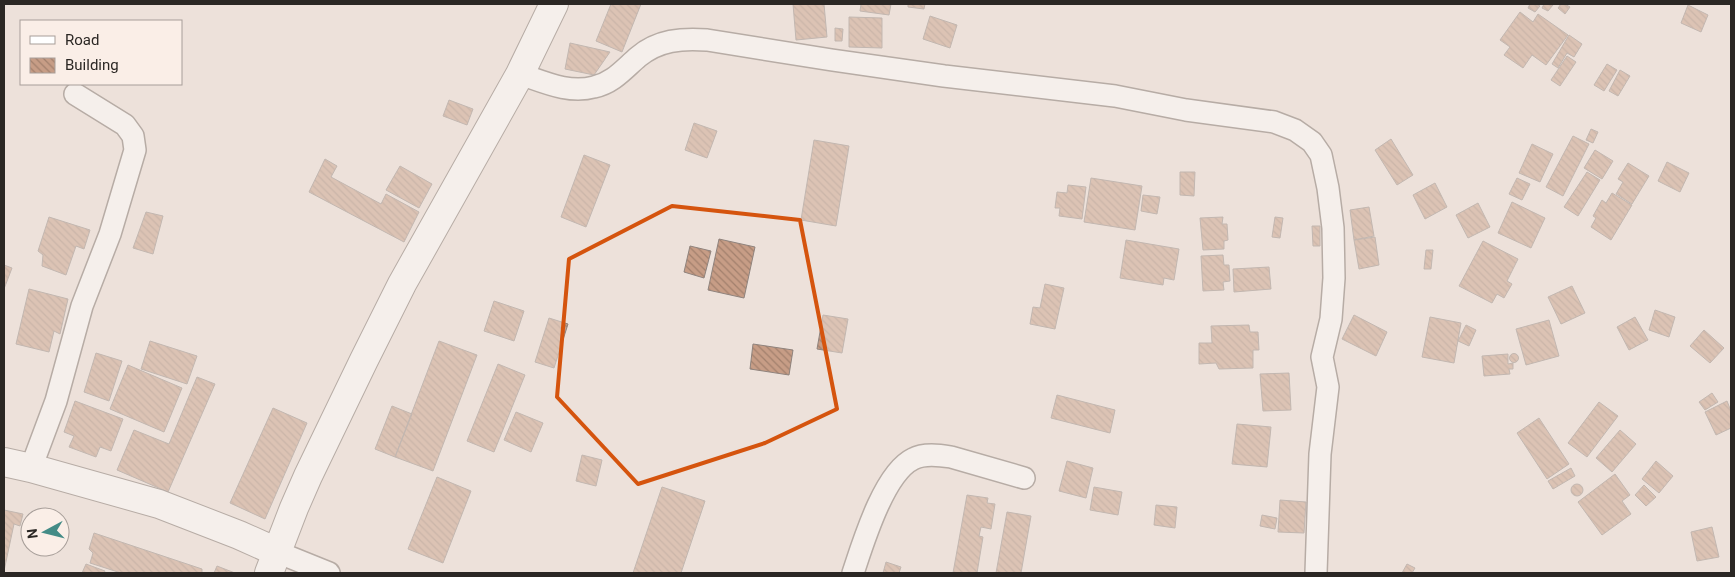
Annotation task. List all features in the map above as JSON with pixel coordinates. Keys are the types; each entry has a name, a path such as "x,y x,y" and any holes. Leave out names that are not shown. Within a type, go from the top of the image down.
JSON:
{"street":[{"path":"273,563 308,476 402,284 520,74 554,4"},
{"path":"520,74 556,87 593,88 612,80 639,56 659,45 681,40 707,40 934,75 1115,96 1186,110 1274,122 1295,130 1312,142 1321,155 1328,188 1333,228 1334,278 1331,319 1322,357 1328,387 1320,454 1316,573"},
{"path":"30,468 56,401 82,306 110,234 135,150 133,136 125,125 75,94"},
{"path":"853,573 881,500 899,469 915,458 940,455 951,456 1024,478"},
{"path":"4,462 167,507 239,535 273,563 329,573"}],"highlighted area":[{"path":"672,206 800,220 837,409 765,443 638,484 557,397 569,259"}],"building":[{"path":"611,4 641,4 622,52 596,41"},
{"path":"793,4 824,4 827,37 796,40"},
{"path":"861,4 891,4 889,15 860,11"},
{"path":"908,4 925,4 924,9 908,7"},
{"path":"1530,4 1540,6 1535,12 1528,8"},
{"path":"1544,4 1553,5 1548,11 1542,8"},
{"path":"1561,4 1570,7 1565,14 1558,8"},
{"path":"1688,5 1708,15 1701,32 1681,23"},
{"path":"1520,12 1533,22 1538,14 1568,35 1546,65 1532,55 1523,68 1504,55 1510,47 1500,40"},
{"path":"930,16 957,25 950,48 923,39"},
{"path":"849,17 882,18 882,48 849,47"},
{"path":"835,28 843,29 842,41 835,41"},
{"path":"1569,35 1582,44 1574,57 1567,53 1558,68 1552,64"},
{"path":"570,43 610,52 594,75 565,69"},
{"path":"1567,56 1576,62 1560,86 1551,80"},
{"path":"1607,64 1617,70 1604,91 1594,85"},
{"path":"1620,70 1630,76 1618,96 1609,91"},
{"path":"449,100 473,109 467,125 443,116"},
{"path":"694,123 717,131 707,158 685,150"},
{"path":"1591,129 1598,132 1593,143 1586,140"},
{"path":"1573,136 1589,144 1563,196 1546,187"},
{"path":"1391,139 1413,175 1397,185 1375,150"},
{"path":"814,140 849,146 836,226 801,220"},
{"path":"1532,144 1553,154 1540,182 1519,173"},
{"path":"1595,150 1613,161 1602,179 1584,168"},
{"path":"584,155 610,165 586,227 561,217"},
{"path":"325,159 337,166 331,177 381,204 386,194 419,212 404,242 309,192"},
{"path":"1667,162 1689,173 1680,192 1658,181"},
{"path":"1628,163 1649,176 1632,204 1616,194 1623,182 1618,179"},
{"path":"400,166 432,184 419,208 386,190"},
{"path":"1180,172 1195,172 1194,196 1180,195"},
{"path":"1587,172 1600,180 1578,216 1564,207"},
{"path":"1091,178 1142,186 1135,230 1084,222"},
{"path":"1517,178 1530,184 1522,200 1509,194"},
{"path":"1435,183 1447,207 1425,219 1413,195"},
{"path":"1068,185 1086,187 1082,219 1059,216 1060,208 1055,208 1057,192 1067,193"},
{"path":"1612,193 1632,205 1611,240 1591,227 1596,218 1593,216 1602,200 1606,203"},
{"path":"1143,195 1160,197 1157,214 1141,211"},
{"path":"1512,202 1545,218 1531,248 1498,233"},
{"path":"1478,203 1490,227 1468,238 1456,215"},
{"path":"1369,207 1374,236 1354,240 1350,210"},
{"path":"146,212 163,216 153,254 133,248"},
{"path":"49,217 90,230 84,249 76,246 66,275 42,266 43,255 38,251"},
{"path":"1223,217 1222,224 1227,224 1228,240 1224,241 1224,249 1203,250 1200,218"},
{"path":"1275,217 1283,218 1280,238 1272,237"},
{"path":"1312,226 1320,226 1320,246 1313,246"},
{"path":"1375,237 1379,265 1359,269 1354,240"},
{"path":"719,239 755,247 744,298 708,290"},
{"path":"1126,240 1179,249 1174,280 1164,278 1163,285 1120,278"},
{"path":"1483,241 1518,259 1507,281 1512,284 1504,298 1497,294 1492,303 1459,286"},
{"path":"690,246 711,251 704,278 684,272"},
{"path":"1426,250 1433,250 1431,269 1424,269"},
{"path":"1223,255 1224,265 1229,265 1230,281 1223,282 1224,290 1203,291 1201,256"},
{"path":"4,265 12,268 4,289"},
{"path":"1269,267 1271,289 1234,292 1233,269"},
{"path":"1045,284 1064,288 1055,329 1030,324 1033,307 1040,308"},
{"path":"1572,286 1585,313 1561,324 1548,297"},
{"path":"29,289 68,299 60,334 54,331 49,352 16,344"},
{"path":"494,301 524,311 514,341 484,331"},
{"path":"1655,310 1675,317 1669,337 1649,330"},
{"path":"823,315 848,319 842,353 817,349"},
{"path":"1354,315 1387,332 1376,356 1342,339"},
{"path":"1430,317 1461,323 1454,363 1422,357"},
{"path":"1635,317 1648,340 1629,350 1617,327"},
{"path":"549,318 568,324 554,368 535,362"},
{"path":"1549,320 1559,356 1526,365 1516,329"},
{"path":"1249,325 1250,332 1258,332 1259,350 1253,350 1253,368 1219,369 1216,363 1199,364 1199,343 1212,343 1211,326"},
{"path":"1466,325 1476,330 1469,346 1458,341"},
{"path":"1704,330 1724,348 1710,363 1690,346"},
{"path":"150,341 197,356 187,384 141,369"},
{"path":"439,341 477,355 433,471 395,457"},
{"path":"753,344 793,350 789,375 750,369"},
{"path":"96,353 122,361 109,401 84,392"},
{"path":"1514,353 1519,358 1514,363 1509,358"},
{"path":"1508,354 1508,364 1513,363 1513,369 1509,369 1510,374 1484,376 1482,356"},
{"path":"498,364 525,375 494,452 467,441"},
{"path":"128,365 182,388 164,432 110,409"},
{"path":"1289,373 1291,410 1263,411 1260,374"},
{"path":"197,377 215,384 168,492 117,470 134,430 169,444"},
{"path":"1712,393 1718,402 1705,410 1699,402"},
{"path":"1057,395 1115,410 1110,433 1051,418"},
{"path":"75,401 123,419 111,451 100,447 96,457 69,447 74,436 64,432"},
{"path":"1727,401 1731,411 1731,428 1716,435 1705,412"},
{"path":"1599,402 1618,416 1587,457 1568,443"},
{"path":"392,406 412,414 395,457 375,449"},
{"path":"273,408 307,423 265,519 230,503"},
{"path":"516,412 543,423 531,452 504,440"},
{"path":"1539,418 1569,464 1547,479 1517,433"},
{"path":"1237,424 1271,427 1267,467 1232,464"},
{"path":"1620,430 1636,444 1612,472 1596,458"},
{"path":"582,455 602,460 596,486 576,481"},
{"path":"1067,461 1093,468 1086,498 1059,491"},
{"path":"1656,461 1673,476 1659,493 1642,479"},
{"path":"1571,468 1575,476 1553,489 1548,481"},
{"path":"1615,474 1630,495 1622,501 1631,514 1602,535 1578,502"},
{"path":"437,477 471,491 443,563 408,549"},
{"path":"1577,484 1583,490 1577,496 1571,490"},
{"path":"1644,485 1656,497 1646,506 1635,495"},
{"path":"662,487 705,501 681,573 633,573"},
{"path":"1094,487 1122,492 1118,515 1090,510"},
{"path":"967,495 988,498 987,503 995,504 991,529 981,527 979,536 983,537 977,573 953,573"},
{"path":"1280,500 1306,502 1304,533 1278,532"},
{"path":"1156,505 1177,507 1175,528 1154,525"},
{"path":"4,510 20,513 20,526 14,524 4,571"},
{"path":"1007,512 1031,516 1021,573 996,573"},
{"path":"1262,515 1277,518 1275,529 1260,526"},
{"path":"1712,527 1719,557 1697,561 1691,532"},
{"path":"94,533 202,569 202,573 121,573 90,563 93,553 89,549"},
{"path":"886,562 901,567 899,573 883,573"},
{"path":"86,564 105,571 104,573 82,573"},
{"path":"1407,564 1415,568 1412,573 1402,573"},
{"path":"217,566 235,573 214,573"}]}
